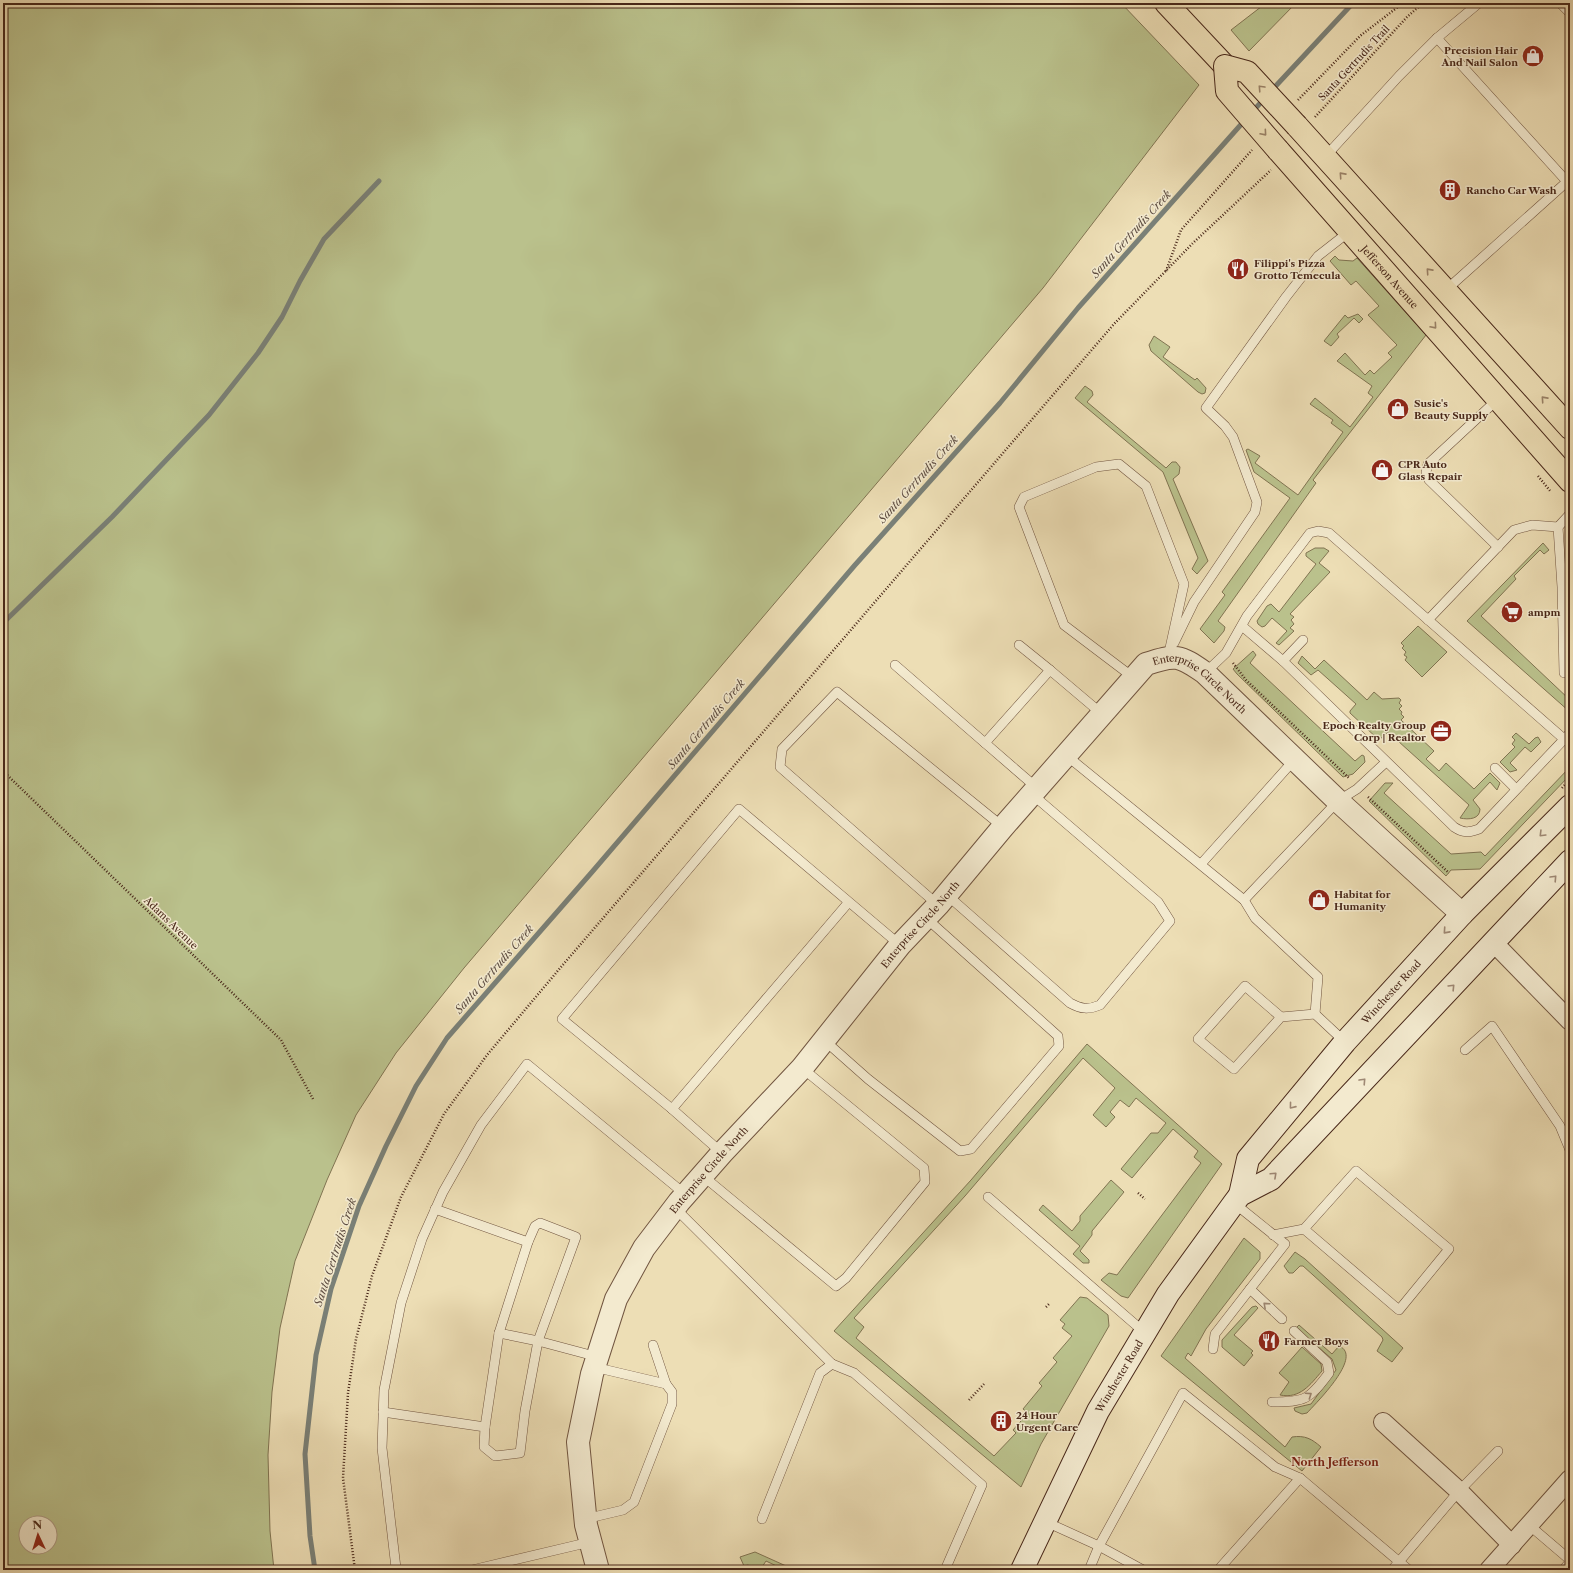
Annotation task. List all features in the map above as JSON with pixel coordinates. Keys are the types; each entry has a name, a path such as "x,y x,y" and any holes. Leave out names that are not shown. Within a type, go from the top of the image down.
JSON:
{"main road":[{"path":"1166,3 1225,66"},
{"name":"Jefferson Avenue","path":"1570,428 1325,157 1294,133 1235,100 1227,91 1225,66 1247,72 1294,133 1350,230 1570,481"},
{"path":"1350,230 1361,227 1371,230 1451,317 1485,347 1510,361"}],"street":[{"name":"Enterprise Circle North","path":"598,1570 585,1519 578,1442 596,1362 616,1299 644,1248 680,1202 722,1153 802,1068 900,946 937,906 1003,827 1067,756 1146,664 1168,657 1186,660 1205,673 1338,801 1462,914"},
{"name":"Winchester Road","path":"1022,1570 1098,1411 1168,1294 1237,1199 1248,1159 1345,1042 1462,914 1570,806"},
{"name":"Winchester Road","path":"1237,1199 1271,1179 1570,861"},
{"path":"1494,943 1570,1021"},
{"path":"1383,1422 1459,1491 1512,1545"},
{"path":"1489,1570 1570,1479"}],"lane":[{"path":"1325,157 1399,76 1437,38 1479,3"},
{"path":"1560,3 1570,14"},
{"path":"1437,38 1569,182 1446,290"},
{"path":"1168,657 1194,602 1255,512 1257,502 1233,437 1225,426 1206,408 1286,297 1318,256 1350,230"},
{"path":"1498,399 1428,464 1426,472 1429,480 1498,547"},
{"path":"1134,678 1064,625 1019,507 1024,497 1096,467 1119,464 1146,486 1184,584 1168,657"},
{"path":"1428,620 1514,530 1526,525 1558,526 1570,514"},
{"path":"1558,526 1566,587 1564,673 1570,673"},
{"path":"1205,673 1226,653 1247,616 1310,533 1318,531 1329,533 1428,620 1567,736 1479,829 1473,832 1462,832 1454,827 1283,661 1242,626"},
{"path":"1283,661 1303,640"},
{"path":"1019,645 1102,715"},
{"path":"895,664 985,743 1035,792 1158,902 1170,921 1100,1005 1091,1009 1079,1008 1070,1003 937,906 780,767 782,749 837,692 1003,827"},
{"path":"985,743 1050,670"},
{"path":"1067,756 1244,900 1255,918 1318,977 1314,1014"},
{"path":"1201,864 1295,759"},
{"path":"1244,900 1338,801 1359,788 1386,762"},
{"path":"1495,768 1516,789"},
{"path":"722,1153 672,1109 562,1019 738,809 900,946"},
{"path":"672,1109 848,903"},
{"path":"824,1040 868,1079 960,1151 971,1149 1059,1046 1058,1036 937,906"},
{"path":"1281,1017 1246,986 1198,1039 1234,1069 1281,1017 1314,1014 1345,1042"},
{"path":"1465,1050 1492,1026 1560,1126 1570,1150"},
{"path":"399,1570 396,1568 382,1448 384,1390 400,1303 422,1239 443,1192 481,1125 527,1064 680,1202 832,1364 854,1373 982,1485 945,1570"},
{"path":"703,1176 836,1286 846,1278 925,1182 924,1168 802,1068"},
{"path":"1273,1234 1304,1229 1356,1171 1449,1249 1399,1310 1304,1229"},
{"path":"988,1197 1144,1332"},
{"path":"1213,1349 1215,1334 1285,1244 1237,1199"},
{"path":"435,1209 528,1242"},
{"path":"540,1223 576,1237 538,1341 525,1411 520,1453 495,1456 484,1447 485,1427 499,1333 528,1242 535,1226 540,1223"},
{"path":"1250,1289 1282,1319"},
{"path":"1272,1402 1293,1402 1308,1397 1317,1389 1329,1373 1327,1362 1294,1330"},
{"path":"499,1333 538,1341 596,1362 666,1384"},
{"path":"585,1519 623,1510 634,1502 672,1404 672,1392 666,1384 653,1345"},
{"path":"762,1519 820,1373 832,1364"},
{"path":"1089,1570 1099,1546 1183,1392 1275,1467 1300,1478 1409,1570"},
{"path":"383,1412 485,1427"},
{"path":"1392,1570 1459,1491 1498,1451"},
{"path":"1218,1570 1300,1478"},
{"path":"1046,1522 1099,1546 1143,1570"},
{"path":"1529,1525 1570,1561 1563,1570"},
{"path":"472,1570 590,1542"}],"path":[{"name":"Santa Gertrudis Trail","path":"1294,133 1407,17 1423,3"},
{"path":"1226,653 1246,680 1449,873"},
{"name":"Adams Avenue","path":"3,771 281,1040 313,1099"},
{"path":"1138,1193 1145,1199"},
{"path":"1046,1307 1050,1303"},
{"path":"969,1400 984,1384"}],"green space":[{"path":"3,3 1121,3 1199,85 1043,288 464,968 396,1053 356,1115 327,1180 295,1261 280,1328 272,1392 268,1455 270,1531 274,1570 3,1570"},
{"path":"1266,3 1296,3 1249,51 1231,30"},
{"path":"1335,256 1339,260 1353,261 1357,258 1426,335 1313,480 1316,483 1218,621 1225,627 1224,631 1214,643 1200,629 1225,595 1222,592 1290,498 1254,472 1246,450 1248,449 1260,456 1255,463 1298,495 1343,432 1331,423 1333,420 1310,404 1315,398 1350,427 1373,397 1368,393 1372,386 1337,361 1345,353 1365,375 1370,370 1374,374 1392,357 1388,353 1397,345 1368,315 1379,306 1356,281 1351,285 1330,261"},
{"path":"1358,314 1363,319 1359,323 1354,318 1337,334 1339,337 1331,346 1324,341 1345,315 1348,318"},
{"path":"1154,336 1170,347 1163,357 1195,380 1197,378 1206,388 1205,393 1202,394 1198,392 1151,351 1149,345"},
{"path":"1085,386 1092,391 1093,395 1087,402 1166,468 1172,462 1176,462 1180,467 1179,474 1173,479 1208,561 1197,574 1192,569 1198,558 1163,472 1075,398"},
{"path":"1543,543 1549,550 1544,554 1540,550 1514,576 1516,579 1481,616 1570,700 1570,712 1467,621"},
{"path":"1315,548 1324,548 1329,551 1319,563 1330,572 1290,614 1294,617 1291,620 1294,624 1290,628 1294,631 1279,645 1276,643 1287,631 1272,618 1265,626 1262,627 1257,621 1267,606 1271,604 1279,612 1316,564 1306,556 1306,553"},
{"path":"1418,626 1447,652 1422,677 1405,660 1407,657 1404,655 1406,652 1402,648 1404,646 1401,643"},
{"path":"1253,651 1256,655 1250,663 1355,761 1362,755 1364,756 1365,762 1353,774 1343,777 1237,674 1233,669"},
{"path":"1302,656 1315,669 1324,660 1367,700 1374,692 1382,699 1399,698 1401,700 1399,703 1402,706 1399,709 1404,717 1401,720 1434,751 1426,759 1439,771 1446,763 1474,789 1490,773 1500,783 1497,790 1490,782 1473,800 1480,809 1478,815 1470,819 1460,818 1469,805 1388,732 1379,740 1350,713 1356,704 1318,670 1311,675 1298,663"},
{"path":"1516,733 1529,744 1538,737 1541,742 1531,752 1525,747 1510,763 1517,770 1510,772 1500,762 1515,747 1512,744 1515,740 1512,737"},
{"path":"1570,767 1570,775 1480,869 1451,870 1446,876 1369,801 1385,783 1393,783 1384,793 1451,854 1481,852 1485,856"},
{"path":"1087,1044 1222,1164 1128,1298 1121,1296 1101,1280 1109,1273 1117,1275 1201,1163 1194,1157 1198,1151 1173,1129 1132,1178 1121,1169 1151,1133 1158,1133 1166,1123 1136,1098 1129,1107 1120,1100 1110,1112 1115,1117 1106,1127 1093,1115 1115,1088 1083,1058 965,1196 854,1318 864,1327 856,1338 994,1456 1016,1433 1013,1430 1028,1413 1023,1409 1042,1386 1039,1383 1057,1362 1053,1358 1072,1336 1062,1328 1065,1324 1060,1320 1080,1297 1087,1298 1108,1315 1109,1326 1041,1444 1021,1487 834,1331 971,1180"},
{"path":"1111,1180 1124,1192 1092,1231 1092,1235 1080,1251 1089,1260 1089,1263 1083,1263 1073,1254 1080,1246 1039,1210 1043,1205 1072,1231 1080,1221 1080,1216"},
{"path":"1244,1238 1260,1252 1260,1259 1206,1329 1191,1356 1188,1353 1185,1358 1285,1447 1292,1437 1301,1437 1308,1438 1321,1447 1302,1471 1161,1356"},
{"path":"1295,1252 1305,1259 1403,1348 1392,1362 1377,1351 1383,1340 1382,1337 1303,1266 1300,1266 1293,1273 1289,1273 1284,1266"},
{"path":"1256,1306 1258,1308 1234,1335 1253,1351 1251,1353 1253,1355 1244,1366 1222,1347 1222,1340 1252,1307"},
{"path":"1299,1325 1332,1354 1339,1346 1345,1351 1346,1359 1336,1380 1328,1390 1307,1413 1302,1414 1295,1411 1294,1408 1311,1404 1336,1370 1332,1359 1296,1328"},
{"path":"1302,1347 1321,1364 1322,1371 1309,1386 1299,1393 1287,1396 1280,1395 1289,1382 1279,1373"},
{"path":"755,1552 795,1570 785,1570 766,1561 760,1570 756,1570 748,1565 744,1566 740,1557"}],"waterway":[{"name":"Santa Gertrudis Creek","path":"1272,90 1353,3"},
{"name":"Santa Gertrudis Creek","path":"1252,112 1265,98"},
{"name":"Santa Gertrudis Creek","path":"315,1570 310,1536 305,1454 316,1355 331,1289 359,1206 386,1146 416,1086 447,1038 592,872 855,565 1000,403 1078,308 1245,120"},
{"path":"3,623 112,517 209,415 258,353 282,317 300,281 324,239 379,181"}],"place":[{"name":"Precision Hair And Nail Salon","path":"1533,56"},
{"name":"Rancho Car Wash","path":"1450,190"},
{"name":"Filippi's Pizza Grotto Temecula","path":"1238,269"},
{"name":"Susie's Beauty Supply","path":"1398,409"},
{"name":"CPR Auto Glass Repair","path":"1382,470"},
{"name":"ampm","path":"1512,612"},
{"name":"Epoch Realty Group Corp | Realtor","path":"1441,731"},
{"name":"Habitat for Humanity","path":"1319,900"},
{"name":"Farmer Boys","path":"1269,1341"},
{"name":"24 Hour Urgent Care","path":"1001,1421"}],"district":[{"name":"North Jefferson","path":"1335,1462"}]}
